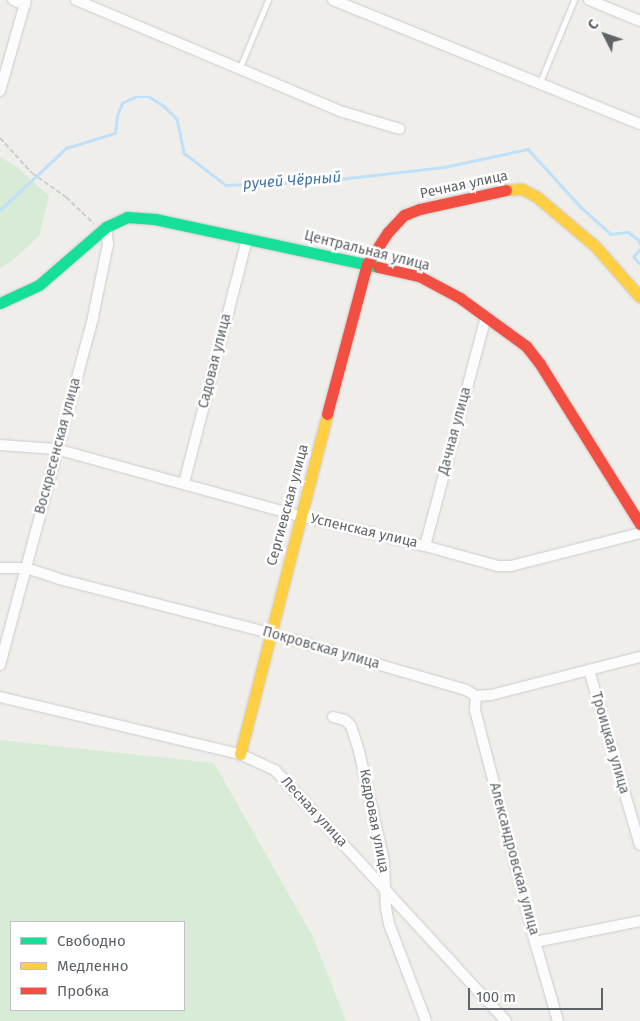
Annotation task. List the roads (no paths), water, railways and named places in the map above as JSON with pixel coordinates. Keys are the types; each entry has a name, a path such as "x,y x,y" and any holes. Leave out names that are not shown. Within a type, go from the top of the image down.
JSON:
{"street":[{"path":"0,91 25,2 13,0"},
{"path":"76,0 240,67 343,112 400,129"},
{"path":"333,0 640,124"},
{"path":"589,0 640,22"},
{"name":"Речная улица","path":"367,264 388,232 404,215 502,190 522,189 537,197 595,246 619,270 640,297"},
{"name":"Центральная улица","path":"0,303 39,285 103,229 119,219 136,216 367,264 425,279 438,285 486,316 526,346 540,364 640,524"},
{"name":"Воскресенская улица","path":"0,665 103,274 108,244 103,229"},
{"name":"Садовая улица","path":"184,483 247,239"},
{"name":"Сергиевская улица","path":"240,754 300,516 367,264"},
{"name":"Дачная улица","path":"425,546 486,316"},
{"name":"Успенская улица","path":"0,445 56,449 300,516 425,546 498,566 640,533"},
{"name":"Покровская улица","path":"0,568 26,568 60,579 270,633 466,690 476,696"},
{"path":"476,696 491,695 640,657"},
{"name":"Троицкая улица","path":"589,670 640,845"},
{"name":"Александровская улица","path":"476,696 474,710 535,942 558,1021"},
{"name":"Лесная улица","path":"0,697 240,754 275,770 506,1021"},
{"name":"Кедровая улица","path":"333,717 345,720 351,726 359,751 384,861 386,908 389,924 426,1021"},
{"path":"535,942 640,921"}],"lane":[{"path":"240,67 268,0"},
{"path":"540,82 574,0"}],"waterway":[{"name":"ручей Чёрный","path":"0,210 66,148 115,133 117,116 122,103 135,97 150,97 164,106 177,119 184,153 226,185 322,181 444,167 528,149 581,207 611,234 628,232 639,240 640,243"},
{"name":"ручей Чёрный","path":"640,250 634,257 640,264"}]}
